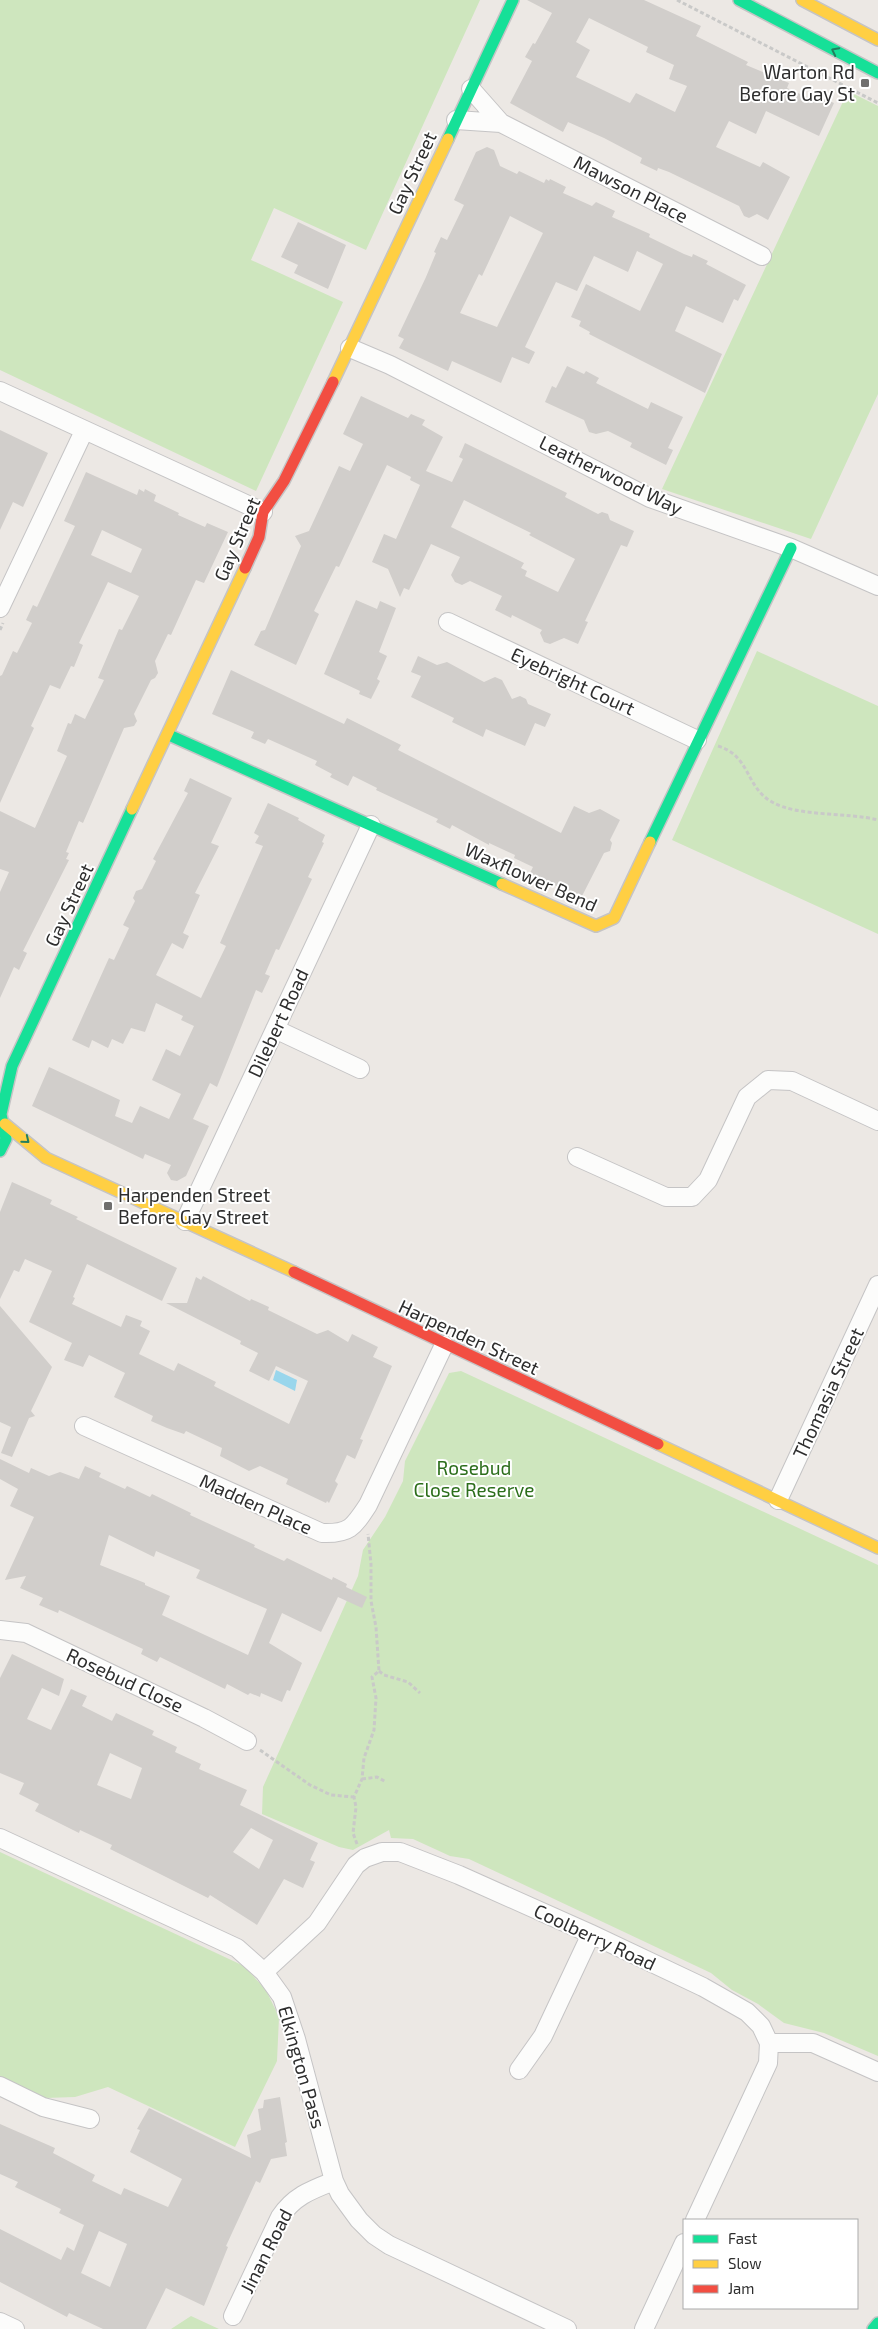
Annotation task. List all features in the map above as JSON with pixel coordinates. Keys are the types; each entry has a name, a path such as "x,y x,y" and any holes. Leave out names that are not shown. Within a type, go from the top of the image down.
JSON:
{"street":[{"name":"Gay Street","path":"2,1120 12,1066 169,735 253,551 259,537 263,512 284,481 350,348 513,0"},
{"path":"739,0 878,73"},
{"path":"802,0 878,40"},
{"name":"Mawson Place","path":"471,89 501,123 762,256"},
{"name":"Mawson Place","path":"456,120 501,123"},
{"name":"Leatherwood Way","path":"350,348 390,365 650,498 790,548 878,586"},
{"path":"0,391 263,512"},
{"path":"0,608 84,431"},
{"name":"Waxflower Bend","path":"169,735 596,926 614,918 697,740 790,548"},
{"name":"Eyebright Court","path":"448,622 697,740"},
{"name":"Dilebert Road","path":"185,1221 371,825"},
{"path":"275,1029 360,1069"},
{"name":"Gay Street","path":"0,1079 12,1066"},
{"path":"577,1156 666,1197 692,1197 708,1180 747,1097 768,1080 792,1081 878,1121"},
{"path":"2,1120 6,1142 3,1154"},
{"name":"Harpenden Street","path":"2,1120 46,1158 185,1221 444,1345 878,1548"},
{"name":"Harpenden Street","path":"25,1156 46,1158"},
{"name":"Thomasia Street","path":"778,1500 878,1285"},
{"name":"Madden Place","path":"84,1426 322,1533 341,1534 357,1522 370,1501 444,1345"},
{"name":"Rosebud Close","path":"0,1630 26,1633 204,1718 247,1741"},
{"name":"Elkington Pass","path":"0,1838 237,1948 264,1972 282,1996 334,2181 340,2194 354,2214 374,2235 389,2245 567,2329"},
{"name":"Coolberry Road","path":"364,1858 382,1852 400,1852 415,1857 591,1934 703,1987 747,2012 761,2026 769,2043"},
{"path":"264,1972 317,1923 348,1875 364,1858"},
{"path":"518,2070 544,2036 591,1934"},
{"path":"695,2219 768,2063 769,2043 813,2043 878,2072"},
{"path":"0,2086 43,2107 90,2119"},
{"name":"Jinan Road","path":"233,2316 280,2217 289,2204 299,2195 334,2181"},
{"path":"644,2329 683,2245"},
{"path":"0,2322 15,2329"},
{"path":"872,2329 878,2323"}],"path":[{"path":"677,0 878,103"},
{"path":"697,740 728,749 744,763 751,780 759,792 771,802 806,811 878,820"},
{"path":"357,1522 367,1531 370,1546 370,1583 379,1671 384,1675 408,1682 420,1693"},
{"path":"364,1858 353,1833 356,1816 354,1797 362,1780 364,1758 374,1730 376,1698 372,1677 379,1671"},
{"path":"247,1741 310,1785 331,1794 354,1797"},
{"path":"362,1780 377,1777 386,1782"}],"green space":[{"path":"0,0 480,0 366,250 274,208 251,260 343,302 256,491 0,370"},
{"path":"848,91 878,106 878,394 811,539 662,489"},
{"path":"757,651 878,706 878,934 672,840"},
{"name":"Rosebud Close Reserve","path":"461,1371 878,1565 878,2056 824,2033 784,2023 758,2004 732,1990 711,1973 469,1859 450,1856 413,1839 391,1838 389,1830 353,1850 339,1847 262,1814 263,1787 358,1576 363,1550 385,1517 403,1481 405,1461 449,1373"},
{"path":"0,1852 244,1966 266,1990 279,2017 277,2061 235,2147 108,2087 75,2097 45,2098 0,2077"},
{"path":"191,2316 219,2329 171,2329"}],"water":[{"path":"276,1370 297,1380 295,1391 273,1380"}],"building":[{"path":"527,0 644,0 701,26 696,36 748,62 746,65 789,83 787,88 818,102 820,97 834,103 819,136 766,111 756,134 729,121 716,147 760,167 763,162 790,177 768,220 757,214 749,218 744,216 739,206 669,172 658,168 657,171 640,163 642,158 604,138 568,122 563,132 510,103 532,61 525,57 533,43 535,44 552,13","holes":["589,18 648,47 646,52 674,65 669,79 687,86 675,112 636,93 630,103 576,77 590,50 576,42"]},
{"path":"487,147 494,150 500,166 517,174 519,171 544,183 546,179 549,181 550,179 566,187 563,193 592,206 596,202 615,211 612,217 650,234 649,237 684,254 692,257 693,254 708,261 706,264 746,285 738,301 734,299 723,323 686,306 675,331 722,354 705,393 589,334 590,332 579,326 581,321 571,317 586,284 640,311 663,264 637,251 628,272 594,256 577,291 556,282 525,347 535,352 529,364 512,357 501,383 452,361 448,371 399,348 404,339 398,336 426,277 436,253 434,252 441,237 447,240 464,205 454,200 476,152","holes":["510,216 543,233 497,327 460,313 479,274 482,276"]},
{"path":"298,222 346,245 328,289 294,273 298,265 281,257"},
{"path":"567,366 584,374 586,371 599,378 596,383 648,409 651,402 683,417 668,448 673,450 666,465 630,447 632,443 608,431 596,434 589,432 584,420 545,402 552,386 556,388"},
{"path":"361,396 408,418 411,414 425,420 422,425 443,437 426,471 452,482 463,459 459,457 465,443 567,493 565,497 598,514 602,512 608,514 610,520 634,531 627,547 621,545 585,621 588,622 578,644 564,638 550,644 544,642 540,633 542,630 512,615 511,618 495,610 502,596 470,581 462,585 455,582 451,575 460,557 431,544 409,590 404,588 400,597 388,569 372,562 384,534 396,539 420,485 410,480 411,477 387,465 339,567 336,566 314,611 319,614 296,665 254,645 261,631 265,630 301,546 295,536 309,531 339,466 350,471 363,444 343,434","holes":["464,500 531,533 529,535 575,559 558,592 525,576 527,571 521,568 524,563 451,527"]},
{"path":"0,430 48,453 23,507 13,502 0,530"},
{"path":"86,472 137,495 139,489 144,492 145,489 156,495 154,501 179,513 178,515 205,527 207,523 228,532 204,583 196,580 171,635 168,634 155,661 158,673 151,680 134,714 137,721 134,726 124,728 83,823 79,821 66,852 69,853 66,859 69,860 23,951 27,953 19,970 14,967 0,998 0,892 9,872 0,869 0,811 35,828 67,756 57,751 68,723 71,724 75,714 85,719 104,680 98,678 119,629 122,630 139,596 108,582 79,643 83,645 74,667 71,666 60,689 50,685 31,726 34,728 0,803 0,676 13,651 17,653 32,623 26,620 33,605 37,607 75,526 64,521","holes":["102,530 142,549 131,573 91,555"]},
{"path":"356,600 377,609 380,601 396,608 379,652 387,656 377,679 380,681 371,699 359,694 360,691 324,674"},
{"path":"418,656 437,665 447,662 484,682 495,677 502,680 512,699 520,696 526,699 528,704 551,714 545,727 535,723 525,746 486,729 483,737 452,722 454,718 411,697 421,676 411,672"},
{"path":"231,670 344,724 347,718 401,745 398,750 561,833 574,806 589,813 600,809 620,820 610,840 612,843 610,851 604,853 581,898 530,873 533,867 514,858 515,855 489,843 489,845 452,825 450,829 436,822 438,819 376,790 377,788 353,776 348,786 330,777 332,774 315,765 317,761 268,739 265,744 251,738 254,732 212,714"},
{"path":"190,778 232,798 211,843 219,846 195,893 200,895 183,933 189,936 183,949 172,943 156,975 201,998 226,946 220,943 263,846 255,843 259,836 254,833 268,803 299,818 298,820 325,835 322,842 324,843 308,877 312,879 279,950 276,949 265,974 270,976 262,993 256,990 217,1087 210,1083 193,1119 209,1126 186,1176 177,1181 171,1180 167,1173 171,1165 145,1154 143,1159 32,1106 49,1067 120,1100 115,1116 132,1123 140,1106 169,1119 181,1094 152,1080 166,1049 180,1056 194,1026 181,1020 183,1016 156,1003 145,1032 131,1028 123,1044 112,1039 108,1048 92,1040 89,1048 72,1040 109,958 114,960 129,928 123,925 135,901 133,898 136,891 142,889 156,861 153,859 188,793 184,791"},
{"path":"12,1182 52,1200 50,1204 78,1217 76,1219 177,1268 162,1301 87,1264 73,1297 75,1298 72,1304 121,1327 126,1315 142,1321 140,1326 150,1331 139,1354 174,1371 178,1363 216,1382 214,1386 289,1424 308,1381 276,1366 269,1381 249,1371 258,1353 240,1344 241,1341 166,1303 187,1303 196,1277 201,1280 203,1276 250,1301 251,1299 269,1307 268,1310 317,1334 328,1330 348,1342 352,1334 378,1347 373,1357 392,1366 360,1439 363,1440 355,1459 347,1455 335,1481 338,1484 329,1503 286,1484 288,1479 260,1466 249,1471 220,1456 222,1448 186,1431 184,1434 151,1421 153,1416 114,1397 125,1373 89,1355 83,1367 64,1360 72,1343 29,1322 52,1271 25,1259 19,1272 14,1270 0,1299 0,1212"},
{"path":"0,1306 52,1367 31,1411 35,1416 29,1418 12,1457 1,1453 11,1427 0,1422"},
{"path":"0,1459 29,1473 31,1468 49,1476 60,1472 79,1479 85,1466 101,1473 99,1477 125,1489 127,1486 150,1497 152,1494 191,1513 190,1515 255,1545 254,1547 284,1561 287,1558 332,1580 333,1577 347,1584 346,1587 367,1597 362,1608 338,1597 321,1632 282,1613 269,1643 302,1663 290,1691 287,1690 282,1702 261,1693 260,1697 250,1693 248,1695 227,1684 225,1689 160,1657 157,1662 141,1654 143,1649 59,1610 58,1613 39,1605 43,1598 20,1588 26,1576 5,1580 34,1517 10,1506 18,1489 0,1479","holes":["109,1535 154,1557 156,1551 200,1570 196,1578 267,1609 248,1655 162,1615 170,1596 145,1585 145,1583 100,1565"]},
{"path":"12,1654 64,1679 59,1696 42,1688 27,1719 51,1730 71,1689 87,1696 82,1706 112,1721 116,1713 154,1731 152,1735 177,1747 175,1752 201,1764 199,1769 247,1790 240,1805 318,1843 310,1860 315,1862 303,1888 284,1879 257,1925 210,1895 208,1898 110,1849 112,1845 80,1830 79,1833 35,1811 39,1804 19,1794 24,1783 0,1773 0,1678","holes":["110,1753 142,1768 131,1799 97,1785","251,1828 273,1840 259,1869 233,1852"]},
{"path":"280,2097 287,2142 285,2143 287,2156 271,2159 260,2183 256,2181 226,2246 228,2247 204,2306 166,2288 146,2329 103,2329 69,2313 67,2317 0,2282 0,2229 61,2260 67,2247 74,2251 84,2225 59,2213 61,2209 15,2187 18,2182 0,2174 0,2124 55,2148 53,2153 95,2175 92,2181 121,2195 124,2188 168,2207 182,2179 130,2152 140,2130 137,2129 149,2108 251,2158 247,2135 261,2130 258,2109 263,2108 264,2100","holes":["99,2231 127,2244 110,2287 81,2273"]}],"traffic: fast":[{"path":"448,139 513,0"},
{"path":"739,0 878,73"},
{"path":"650,842 791,548"},
{"path":"169,735 502,884"},
{"path":"0,1151 6,1139 1,1114 12,1066 132,809"},
{"path":"873,2329 878,2323"}],"traffic: slow":[{"path":"802,0 878,40"},
{"path":"333,382 448,139"},
{"path":"132,809 245,568"},
{"path":"502,884 596,926 614,918 650,842"},
{"path":"5,1124 46,1158 294,1272"},
{"path":"658,1444 878,1548"}],"traffic: jam":[{"path":"245,568 259,537 263,512 284,481 333,382"},
{"path":"294,1272 658,1444"}],"place":[{"name":"Warton Rd Before Gay St","path":"865,83"},
{"name":"Harpenden Street Before Gay Street","path":"108,1206"}]}
